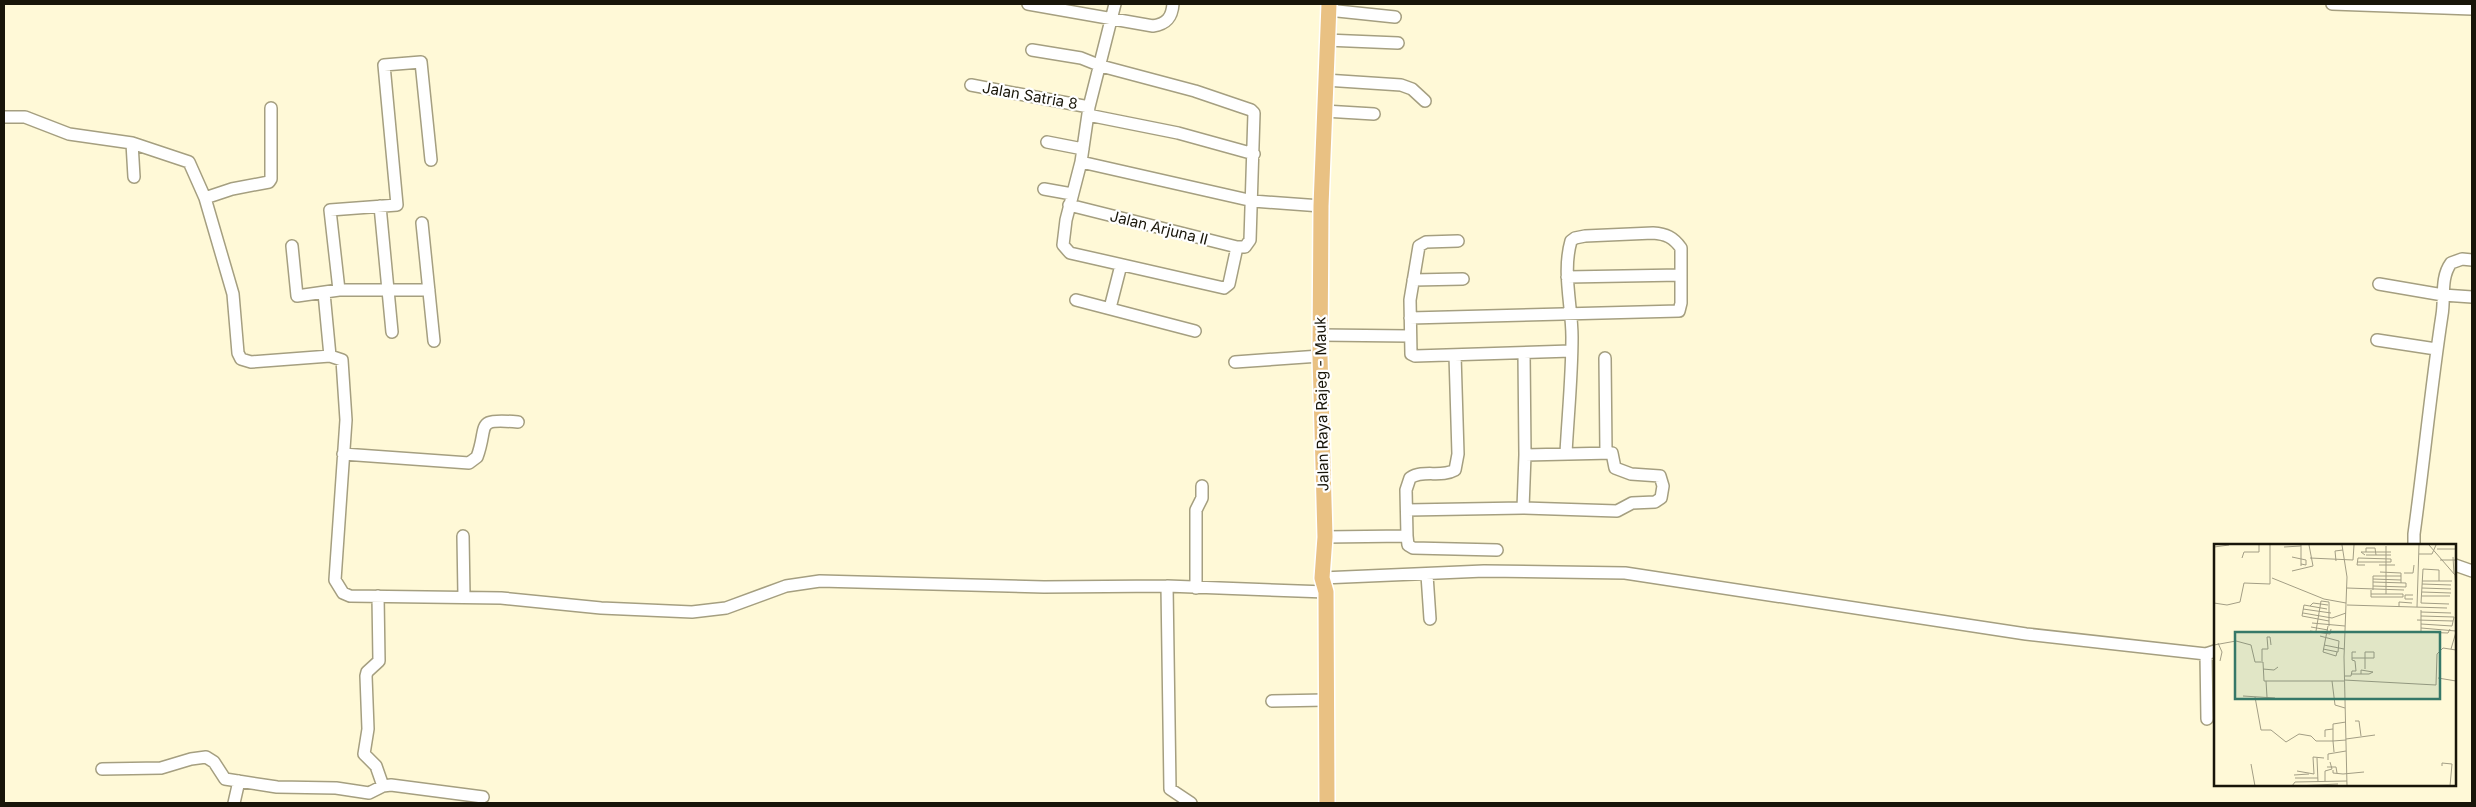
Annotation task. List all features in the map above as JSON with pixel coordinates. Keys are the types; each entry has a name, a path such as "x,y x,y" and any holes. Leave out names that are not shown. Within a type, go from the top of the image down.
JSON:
{"main road":[{"name":"Jalan Raya Rajeg - Mauk","path":"1327,803 1325,537 1320,356 1320,206 1328,7"}],"street":[{"path":"1028,4 1144,26 1161,25 1172,15 1173,4"},
{"path":"1032,50 1081,58 1101,66 1195,91 1251,110 1255,120 1250,240 1242,246 1229,284 1224,288 1070,253 1065,248 1063,236 1082,162 1089,111 1101,66 1112,19 1114,4"},
{"path":"2332,4 2435,6 2472,9"},
{"path":"1328,7 1396,16"},
{"path":"1326,40 1398,43"},
{"path":"339,290 330,210 397,205 384,65 422,62 431,160"},
{"path":"1325,80 1401,85 1412,90 1425,101"},
{"name":"Jalan Satria 8","path":"971,85 1089,111 1254,154"},
{"path":"205,198 232,189 269,182 271,179 271,108"},
{"path":"1324,111 1374,114"},
{"path":"4,117 25,117 69,134 132,143 189,162 205,198 232,294 238,353 241,359 250,362 330,356 342,360 346,420 335,580 343,593 350,596 464,596 692,612 726,608 786,586 820,581 1044,587 1167,586 1196,588 1324,585 1484,571 1625,573 2026,634 2210,653 2207,719"},
{"path":"1047,142 1083,149"},
{"path":"132,143 134,177"},
{"path":"1082,162 1253,201 1320,206"},
{"name":"Jalan Arjuna II","path":"1044,189 1071,200 1242,246"},
{"path":"380,206 392,332"},
{"path":"422,223 434,341"},
{"path":"1410,318 1570,312 1679,311 1681,308 1681,248 1671,237 1653,233 1576,238 1571,241 1567,277 1570,312 1571,351 1566,453"},
{"path":"1458,241 1421,243 1413,280 1409,336 1410,354 1455,355 1571,351"},
{"path":"292,246 297,296 339,290 429,290"},
{"path":"2414,544 2433,392 2444,279 2451,264 2462,259 2472,260"},
{"path":"1110,308 1121,265"},
{"path":"1567,277 1681,275"},
{"path":"1413,280 1463,279"},
{"path":"2380,284 2443,295 2472,297"},
{"path":"324,293 330,356"},
{"path":"1076,300 1196,331"},
{"path":"1320,335 1409,336"},
{"path":"2377,340 2436,349"},
{"path":"1523,508 1525,454 1524,353"},
{"path":"1455,355 1457,467 1450,473 1420,474 1410,478 1406,490 1408,545 1413,548 1497,550"},
{"path":"1235,362 1320,356"},
{"path":"1604,358 1606,452"},
{"path":"344,454 469,463 477,457 482,430 488,422 518,422"},
{"path":"1407,510 1523,508 1616,511 1632,503 1655,502 1662,498 1662,477 1631,474 1615,468 1614,455 1606,452 1525,454"},
{"path":"1196,588 1196,510 1202,498 1202,486"},
{"path":"463,536 464,596"},
{"path":"1325,537 1408,536"},
{"path":"2456,566 2472,571"},
{"path":"1427,575 1430,620"},
{"path":"1167,586 1170,789 1190,803"},
{"path":"378,596 379,661 367,672 366,676 368,729 364,754 376,766 383,786"},
{"path":"1272,701 1326,700"},
{"path":"102,769 161,768 190,759 206,757 214,762 225,779 277,787 336,788 369,792 383,786 404,786 483,797"},
{"path":"234,803 238,781"}]}
